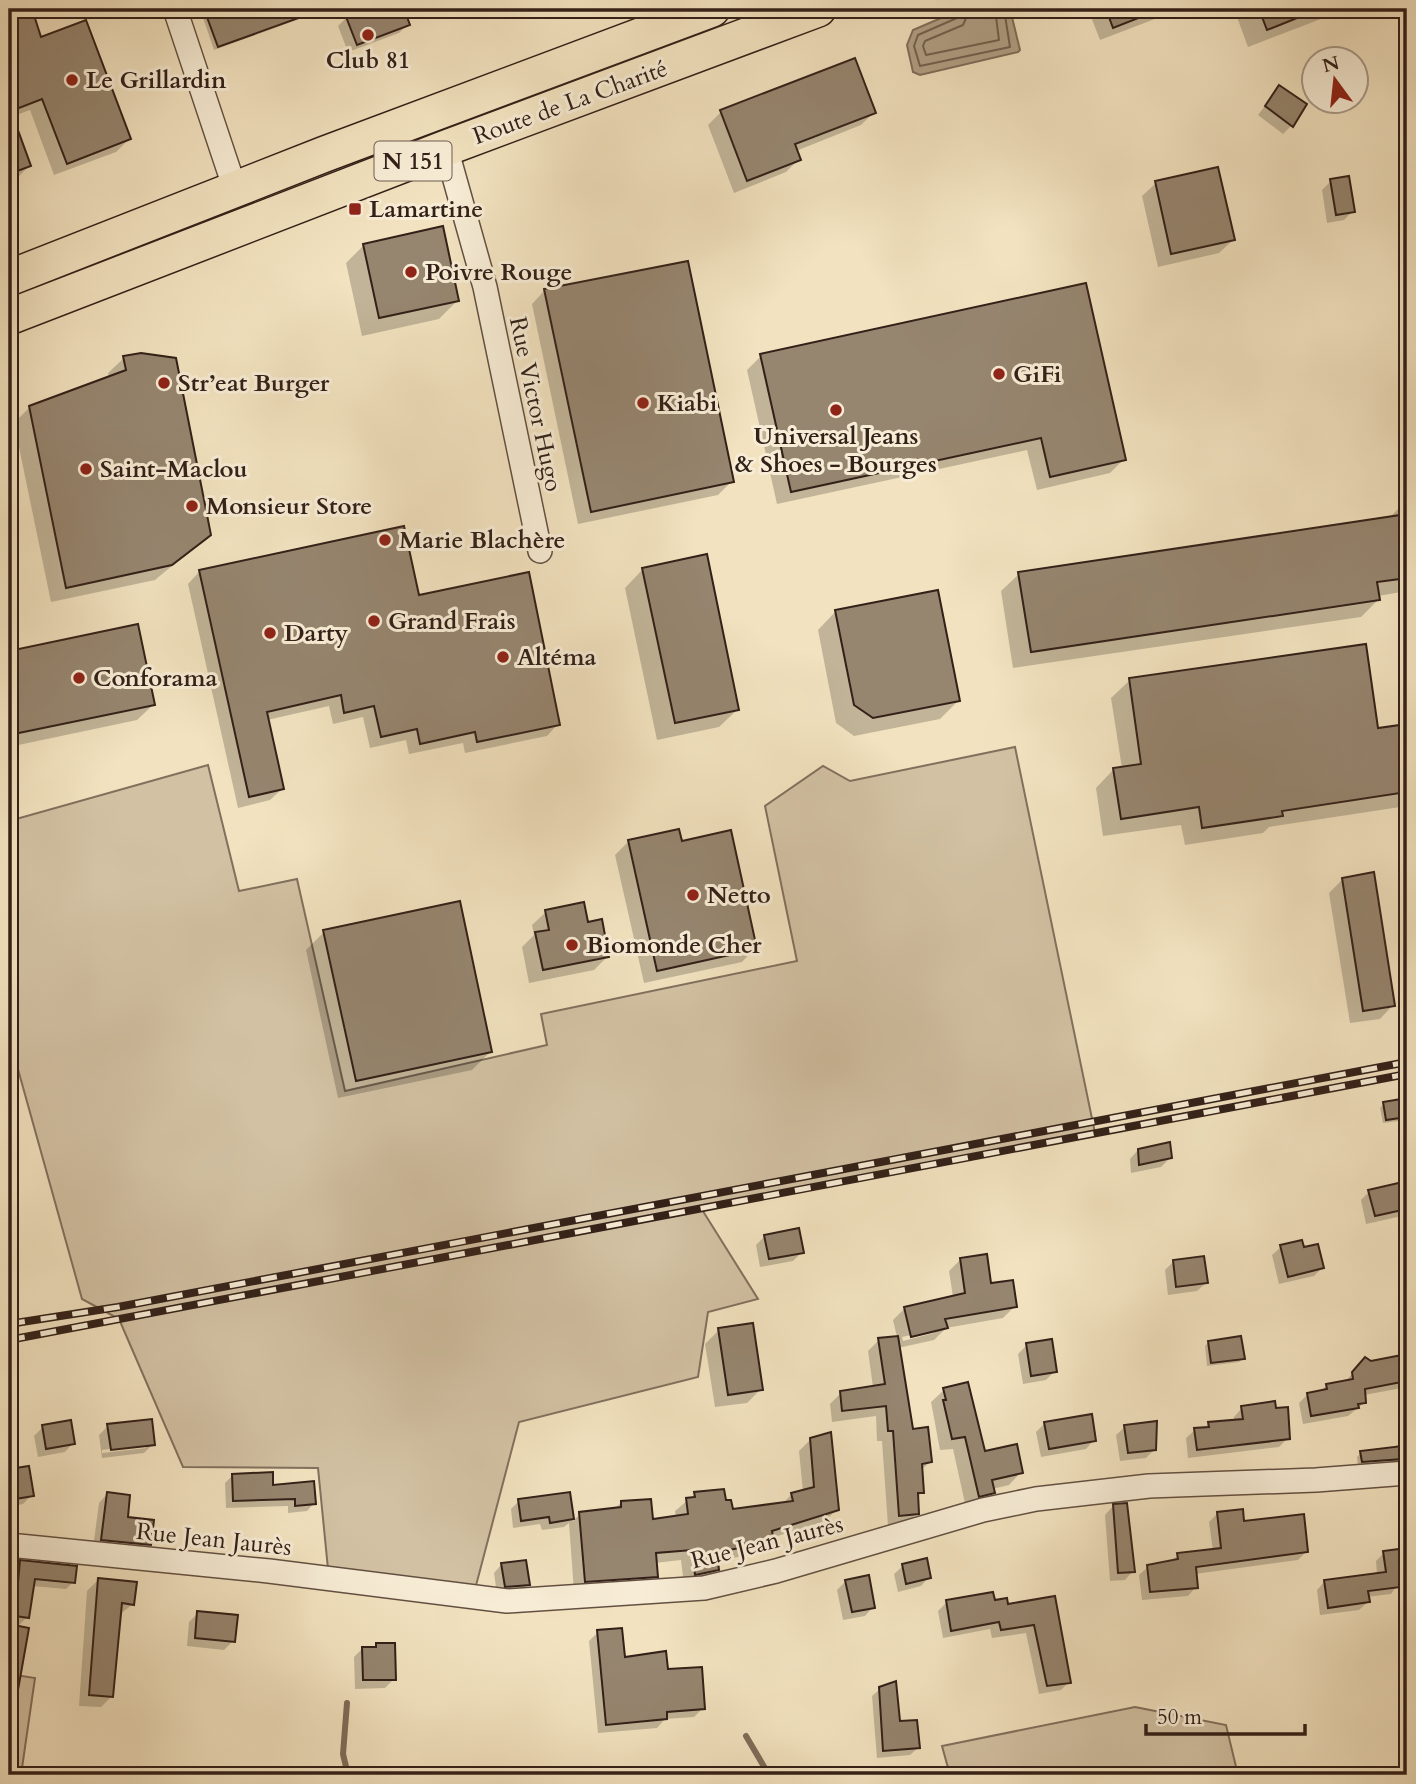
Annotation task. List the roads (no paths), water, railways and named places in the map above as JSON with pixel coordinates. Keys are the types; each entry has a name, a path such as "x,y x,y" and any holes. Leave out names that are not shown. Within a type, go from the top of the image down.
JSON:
{"main road":[{"name":"Route de La Charité","path":"9,278 235,189 712,9"},
{"name":"Route de La Charité","path":"9,317 446,148 818,9"}],"street":[{"path":"175,9 235,189"},
{"name":"Rue Victor Hugo","path":"446,148 485,287 540,551"},
{"name":"Rue Jean Jaurès","path":"9,1545 269,1571 507,1601 705,1588 776,1571 983,1510 1036,1499 1149,1486 1317,1480 1407,1473"}],"water":[{"path":"962,9 1010,9 1020,50 920,75 913,72 907,45 913,30"}],"waterway":[{"path":"347,1703 343,1754 348,1775"},
{"path":"746,1736 769,1775"}],"railway":[{"path":"9,1324 118,1307 1407,1062"},
{"path":"9,1340 1407,1074"}],"place":[{"name":"Club 81","path":"368,35"},
{"name":"Le Grillardin","path":"72,80"},
{"name":"Lamartine","path":"355,209"},
{"name":"Poivre Rouge","path":"411,272"},
{"name":"GiFi","path":"999,374"},
{"name":"Str’eat Burger","path":"164,383"},
{"name":"Kiabi","path":"643,403"},
{"name":"Universal Jeans & Shoes - Bourges","path":"836,410"},
{"name":"Saint-Maclou","path":"86,469"},
{"name":"Monsieur Store","path":"192,506"},
{"name":"Marie Blachère","path":"385,540"},
{"name":"Grand Frais","path":"374,621"},
{"name":"Darty","path":"270,633"},
{"name":"Altéma","path":"503,657"},
{"name":"Conforama","path":"79,678"},
{"name":"Netto","path":"693,895"},
{"name":"Biomonde Cher","path":"572,945"}]}
